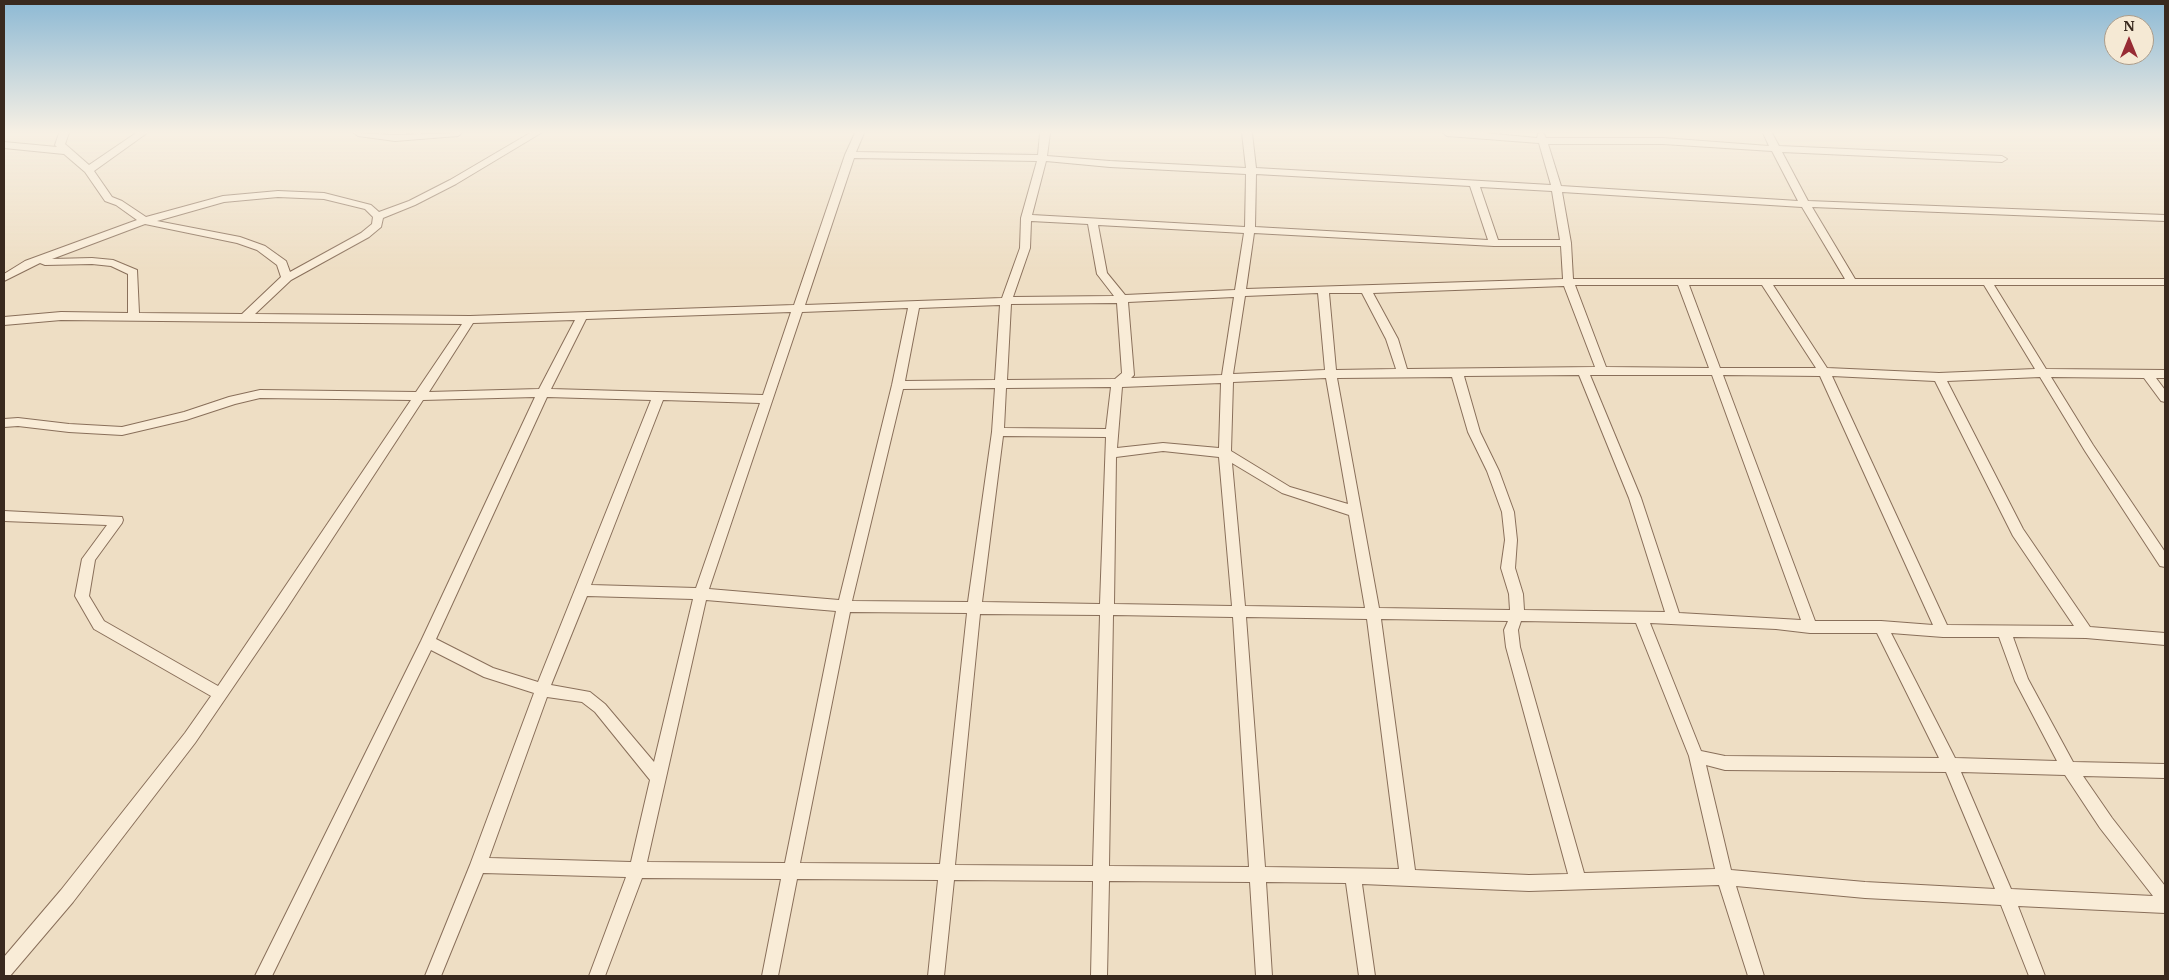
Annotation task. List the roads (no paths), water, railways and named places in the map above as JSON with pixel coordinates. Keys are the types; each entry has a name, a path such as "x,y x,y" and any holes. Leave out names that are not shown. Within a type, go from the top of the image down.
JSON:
{"street":[{"path":"95,179 108,199 119,203 144,221 240,240 261,248 282,264 287,278"},
{"path":"378,216 412,202 459,179"},
{"path":"597,976 637,870 701,594 842,179"},
{"path":"936,976 974,608 998,432 1006,301 1025,248 1026,218 1036,179"},
{"path":"1251,179 1250,229 1242,292 1227,379 1225,454 1239,611 1264,976"},
{"path":"1401,179 1805,204 2165,218"},
{"path":"1554,179 1566,243 1568,282 1602,371"},
{"path":"1792,179 1805,204 1852,282"},
{"path":"1474,183 1494,243"},
{"path":"4,278 29,263 144,221 223,199 278,194 324,196 368,207 378,216"},
{"path":"244,318 287,278 365,235 377,225 378,216"},
{"path":"1026,218 1494,243 1566,243"},
{"path":"1093,223 1102,274 1122,299 1128,375 1117,383 1110,453 1099,976"},
{"path":"29,263 92,261 114,263 133,272 134,317"},
{"path":"4,321 61,316 470,320 1006,301 1122,299 1242,292 1323,289 1366,290 1568,282 2165,282"},
{"path":"1682,282 1810,627"},
{"path":"1765,282 1824,372 1943,631"},
{"path":"1986,282 2042,373 2165,562"},
{"path":"1323,289 1331,374 1373,614 1408,877"},
{"path":"1366,290 1392,339 1402,373"},
{"path":"770,976 844,606 898,385 914,304"},
{"path":"263,976 428,642 543,393 582,316"},
{"path":"4,970 67,896 190,738 470,320"},
{"path":"1583,371 1635,498 1674,618"},
{"path":"898,385 1002,386 1331,374 1583,371 1824,372 1939,377 2042,373 2165,374"},
{"path":"1458,373 1474,432 1493,471 1508,512 1511,540 1508,568 1516,594 1517,614 1511,630 1513,648 1578,882"},
{"path":"2147,374 2165,398"},
{"path":"1939,377 2018,532 2086,632"},
{"path":"4,423 18,422 69,428 122,431 186,416 232,400 260,394 420,396 543,393 767,399"},
{"path":"433,976 478,865 542,690 659,395"},
{"path":"998,432 1111,433"},
{"path":"1110,453 1163,447 1225,454 1286,490 1356,512"},
{"path":"7,516 117,520 89,559 82,596 99,625 220,694"},
{"path":"582,590 701,594 844,606 1373,614 1517,614 1674,618 1776,623 1810,627 1881,627 2004,633 2086,632 2165,639"},
{"path":"1641,618 1696,756 1725,877 1756,976"},
{"path":"1881,627 1951,766 2007,898 2037,976"},
{"path":"2004,633 2022,680 2069,768 2106,823 2165,899"},
{"path":"428,642 488,672 542,690 584,696 600,708 659,779"},
{"path":"1696,756 1725,764 1878,764 2165,771"},
{"path":"478,865 637,870 1353,876 1520,883 1725,877 1865,890 2165,905"},
{"path":"1353,876 1367,976"}]}
